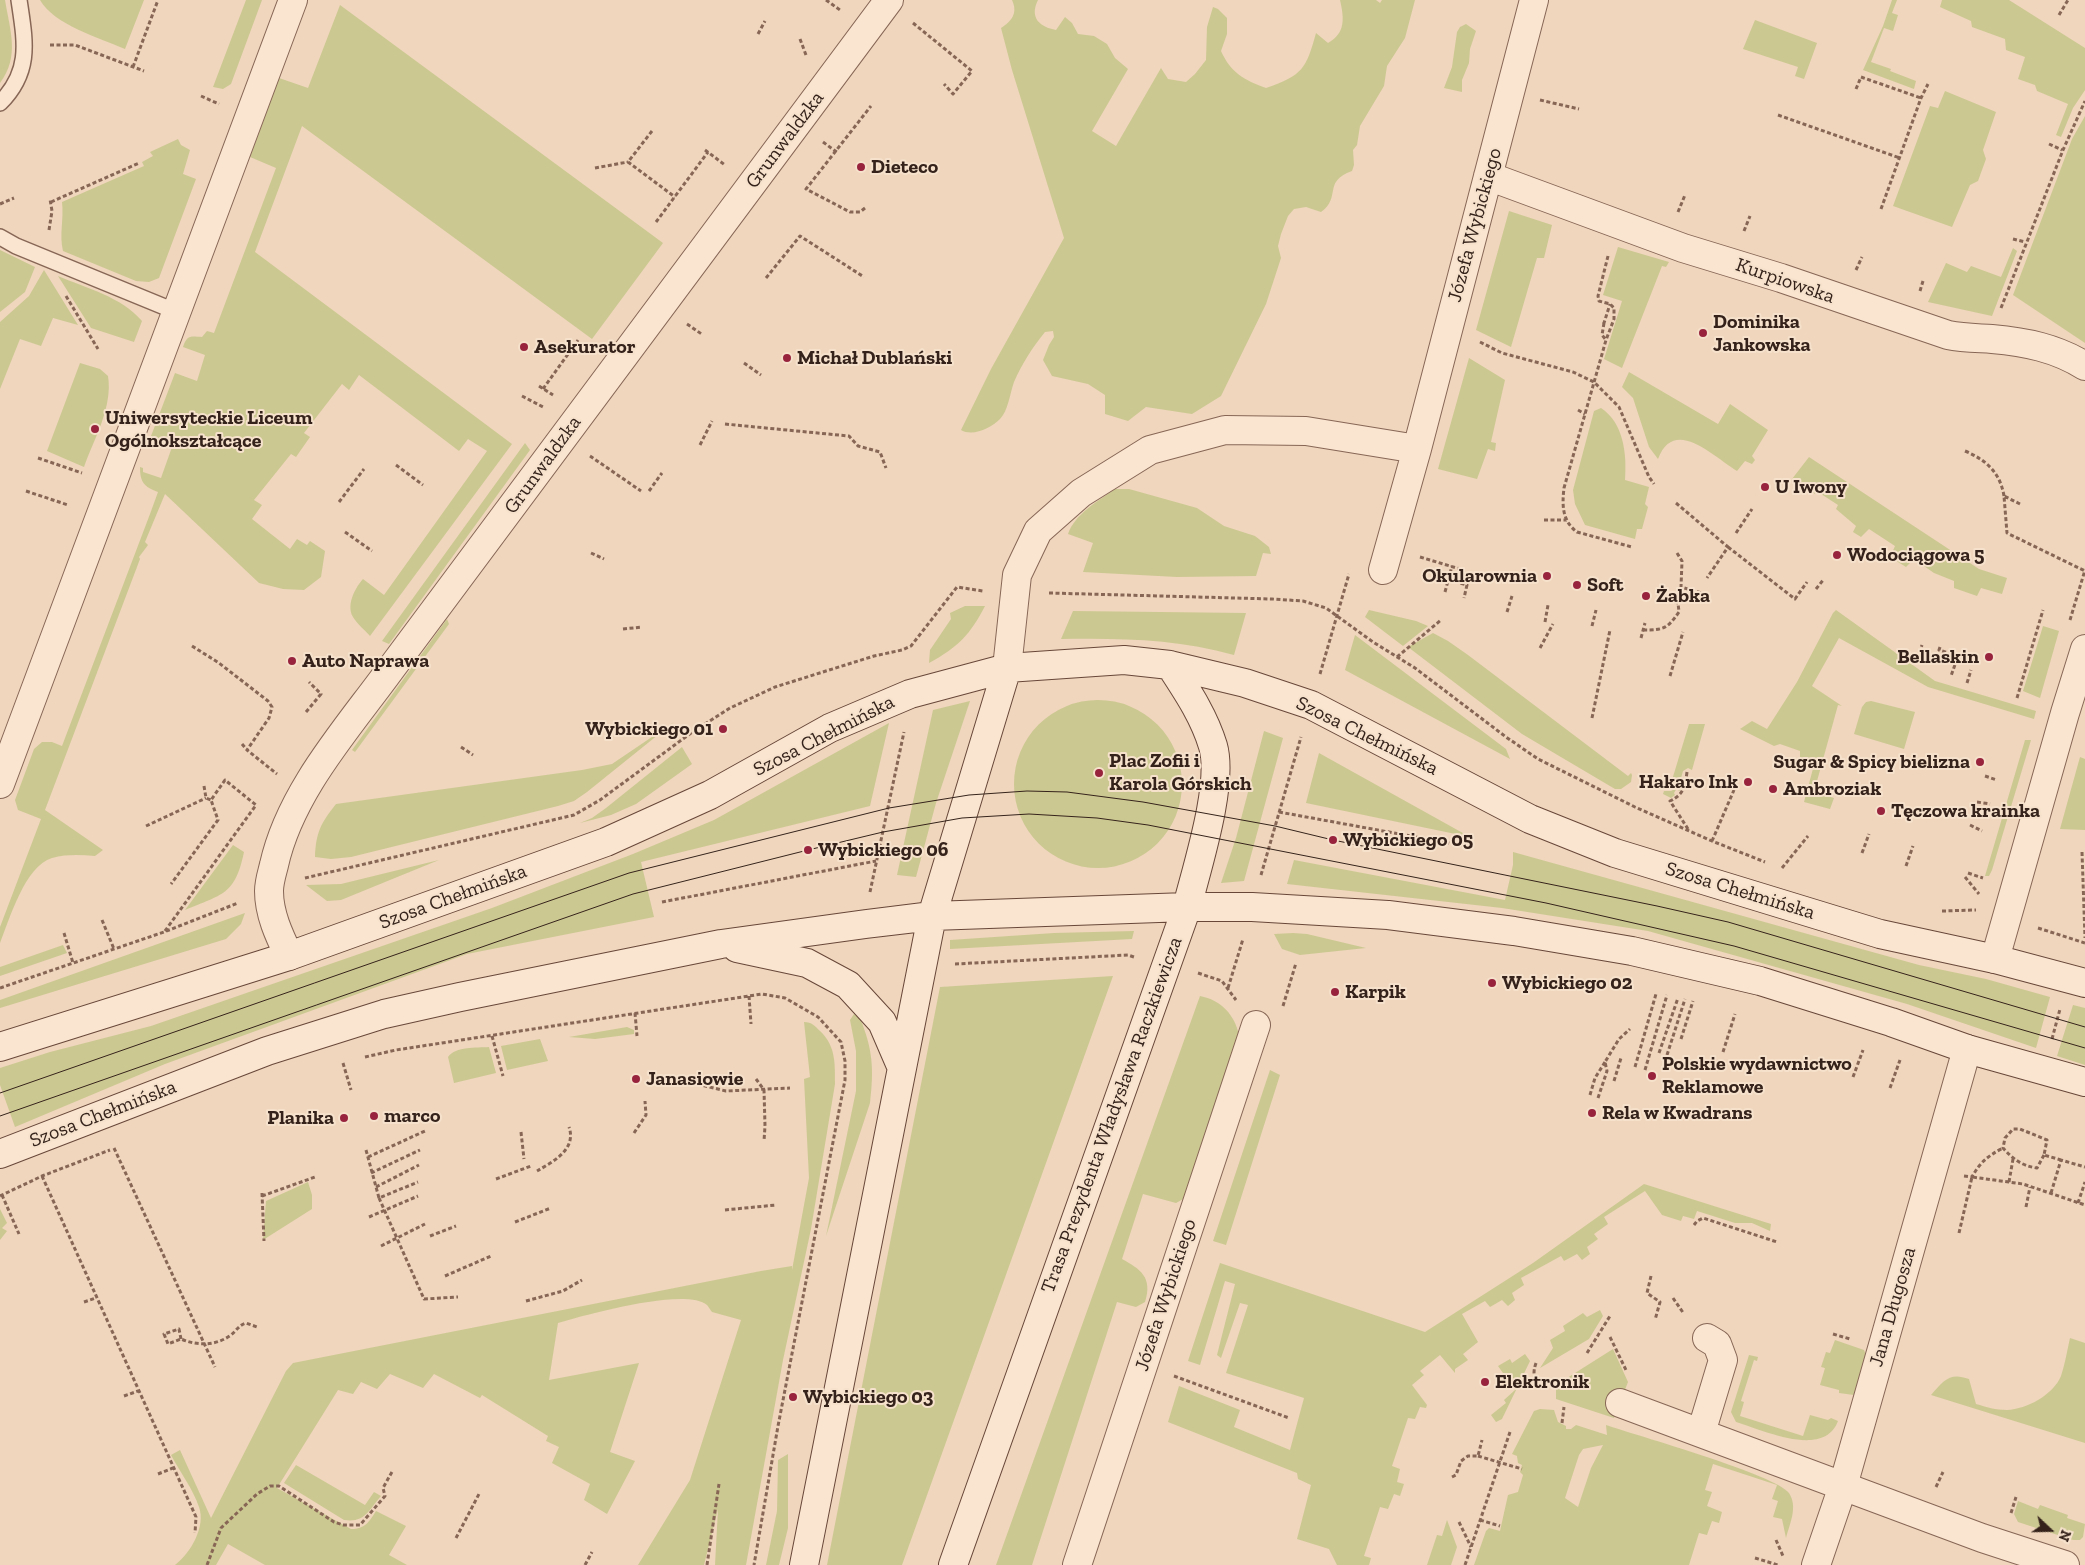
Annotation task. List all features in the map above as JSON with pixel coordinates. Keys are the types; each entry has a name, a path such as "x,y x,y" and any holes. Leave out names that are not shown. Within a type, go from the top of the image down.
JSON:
{"main road":[{"path":"0,784 293,0"},
{"name":"Grunwaldzka","path":"289,956 279,937 271,911 269,889 283,831 301,796 326,758 556,446 889,0"},
{"name":"Józefa Wybickiego","path":"1383,570 1417,449 1534,0"},
{"name":"Kurpiowska","path":"1488,176 1683,248 1781,278 1909,322 1962,338 2036,344 2071,358 2085,366"},
{"path":"804,1565 932,916 1007,668 1017,576 1038,531 1081,493 1150,450 1225,430 1306,431 1417,449"},
{"path":"1995,959 2065,713 2085,650"},
{"name":"Szosa Chełmińska","path":"0,1046 289,956 606,842 710,795 830,728 910,694 1007,668 1124,660 1170,665 1245,683 1311,705 1530,819 1615,853 1880,934 1995,959 2085,983"},
{"name":"Trasa Prezydenta Władysława Raczkiewicza","path":"953,1565 1187,907 1210,814 1215,780 1213,747 1196,703 1170,665"},
{"name":"Szosa Chełmińska","path":"0,1154 267,1051 384,1014 721,944 866,924 932,916 1187,907 1252,907 1388,915 1514,931 1632,951 1760,981 1891,1022 1967,1049 2085,1082"},
{"path":"721,944 807,963 848,985 882,1022 901,1066"},
{"name":"Józefa Wybickiego","path":"1077,1565 1256,1025"},
{"name":"Jana Długosza","path":"1816,1565 1843,1486 1967,1049"},
{"path":"1701,1433 1723,1360 1717,1344 1707,1338"},
{"path":"1620,1403 1982,1538 2065,1565"}],"lane":[{"path":"0,103 20,77 24,50 19,0"},
{"path":"0,236 16,246 177,312"}],"path":[{"path":"133,67 158,0"},
{"path":"826,0 845,14"},
{"path":"2059,16 2068,0"},
{"path":"909,20 972,70 953,94 944,84"},
{"path":"758,34 765,21"},
{"path":"800,39 809,63"},
{"path":"24,50 52,45 75,45 144,71"},
{"path":"1856,89 1860,77 1921,98"},
{"path":"1881,208 1921,98 1928,84"},
{"path":"201,96 223,106"},
{"path":"1537,99 1579,109"},
{"path":"1989,339 2025,242 2085,101"},
{"path":"865,208 860,212 850,212 806,189 834,150 871,106"},
{"path":"1778,114 1900,158"},
{"path":"595,168 628,162 652,131"},
{"path":"826,144 838,153"},
{"path":"2049,144 2063,150"},
{"path":"656,222 707,151 722,163"},
{"path":"628,162 675,197"},
{"path":"50,202 139,163"},
{"path":"1677,213 1684,194"},
{"path":"0,204 14,198"},
{"path":"766,278 800,236 864,276"},
{"path":"2013,239 2025,242"},
{"path":"1602,281 1598,296 1599,301 1610,304 1615,312 1564,488 1563,511 1572,528 1577,532 1632,546"},
{"path":"1606,340 1602,335 1610,304"},
{"path":"690,326 703,335"},
{"path":"543,389 578,340"},
{"path":"1475,340 1502,353 1573,372 1594,382 1619,407 1649,477 1654,484"},
{"path":"744,363 761,375"},
{"path":"539,386 550,394"},
{"path":"522,396 546,408"},
{"path":"1578,410 1585,414"},
{"path":"700,445 712,421"},
{"path":"725,424 849,436 858,446 880,452 886,468"},
{"path":"1964,452 1978,456 1993,468 2002,486 2007,533 2085,571"},
{"path":"591,457 641,491"},
{"path":"38,458 83,474"},
{"path":"396,465 424,485"},
{"path":"339,502 364,469"},
{"path":"649,491 662,473"},
{"path":"1557,488 1564,488"},
{"path":"26,491 71,506"},
{"path":"2004,496 2020,504"},
{"path":"1676,503 1728,547 1795,599 1806,582"},
{"path":"1736,533 1752,508"},
{"path":"1544,520 1567,520"},
{"path":"345,532 372,551"},
{"path":"1707,578 1728,547"},
{"path":"592,553 604,559"},
{"path":"1677,553 1682,561 1681,586 1705,594"},
{"path":"1416,556 1460,569"},
{"path":"1445,592 1452,566"},
{"path":"1228,989 1350,572"},
{"path":"1816,589 1824,579"},
{"path":"1448,580 1467,585 1464,598"},
{"path":"0,988 164,932 269,889 308,877 574,815 600,800 690,733 730,708 775,687 911,646 957,587 988,592 1303,601 1326,608 1415,668 1538,759 1635,807 1712,841 1772,864"},
{"path":"1507,612 1512,596"},
{"path":"1643,630 1667,628 1679,612 1678,603 1675,602"},
{"path":"1545,622 1548,605"},
{"path":"1592,626 1596,610"},
{"path":"2017,698 2043,610"},
{"path":"1397,657 1441,620"},
{"path":"1641,638 1645,623"},
{"path":"1540,648 1553,624"},
{"path":"623,629 642,627"},
{"path":"1592,718 1610,630"},
{"path":"1670,676 1683,632"},
{"path":"1918,659 1922,645"},
{"path":"192,646 226,668 268,701 272,707 269,718 247,750"},
{"path":"1940,647 1939,650 1958,656 1951,676"},
{"path":"866,924 876,861 889,808 910,694 902,650"},
{"path":"1967,682 1971,670"},
{"path":"306,712 321,694 309,682"},
{"path":"242,744 273,770"},
{"path":"461,747 473,755"},
{"path":"1687,772 1685,790 1670,801 1689,830"},
{"path":"1985,776 1997,780"},
{"path":"164,932 256,805 225,780 211,800"},
{"path":"204,786 206,798"},
{"path":"1712,841 1734,790"},
{"path":"146,826 206,798 211,800 218,820 171,884"},
{"path":"1977,802 1990,804"},
{"path":"1279,812 1471,847"},
{"path":"1970,825 1982,831"},
{"path":"1862,853 1869,834"},
{"path":"1782,868 1808,836"},
{"path":"1906,866 1913,846"},
{"path":"2082,852 2085,938"},
{"path":"662,902 876,861"},
{"path":"1777,866 1792,871"},
{"path":"1968,873 1985,878"},
{"path":"1965,877 1985,900"},
{"path":"1936,912 1980,908 1994,911 2007,918 2085,943"},
{"path":"102,920 114,949"},
{"path":"64,933 73,963"},
{"path":"922,966 1128,955 1222,981"},
{"path":"1256,1025 1281,1013 1296,963"},
{"path":"362,1058 396,1050 762,994 785,998 818,1017 840,1042 845,1070 838,1118 778,1426 754,1565"},
{"path":"1636,1067 1656,994"},
{"path":"749,996 751,1024"},
{"path":"1645,1070 1668,996"},
{"path":"1659,1053 1678,998"},
{"path":"1667,1056 1685,999"},
{"path":"2050,1046 2063,1001"},
{"path":"1681,1038 1693,1002"},
{"path":"635,1013 637,1036"},
{"path":"1723,1052 1735,1014"},
{"path":"1590,1095 1595,1078 1618,1039 1630,1029"},
{"path":"492,1036 503,1076"},
{"path":"1853,1077 1863,1050"},
{"path":"1614,1081 1621,1058"},
{"path":"1890,1088 1900,1060"},
{"path":"1598,1098 1607,1071 1605,1062"},
{"path":"334,1066 344,1063 351,1090"},
{"path":"756,1079 764,1090 764,1141"},
{"path":"697,1084 726,1091 790,1088"},
{"path":"634,1134 646,1115 645,1101"},
{"path":"537,1171 562,1155 569,1142 571,1133 569,1128"},
{"path":"2013,1129 2020,1129 2047,1140 2044,1155 2038,1168 2026,1166 2013,1159 2003,1148 2005,1138 2013,1129"},
{"path":"368,1157 425,1131"},
{"path":"521,1132 524,1159"},
{"path":"19,1234 1,1196 42,1176 123,1145"},
{"path":"114,1148 215,1366"},
{"path":"1959,1233 1972,1177 1980,1163 1987,1156 2003,1148"},
{"path":"366,1150 379,1198 424,1299 458,1297"},
{"path":"371,1173 420,1150"},
{"path":"2044,1155 2085,1167"},
{"path":"2009,1182 2013,1159"},
{"path":"2050,1193 2061,1160"},
{"path":"376,1187 419,1165"},
{"path":"496,1179 531,1166"},
{"path":"42,1176 196,1517 195,1532"},
{"path":"264,1241 262,1194 315,1177"},
{"path":"1972,1177 2030,1186 2085,1205"},
{"path":"379,1198 418,1182"},
{"path":"2078,1203 2085,1182"},
{"path":"2026,1207 2030,1186"},
{"path":"369,1217 418,1196"},
{"path":"724,1210 776,1205"},
{"path":"515,1222 551,1208"},
{"path":"1694,1225 1703,1218 1777,1242"},
{"path":"381,1246 425,1224"},
{"path":"430,1236 456,1226"},
{"path":"445,1276 491,1256"},
{"path":"1651,1276 1647,1293 1660,1302 1655,1320"},
{"path":"526,1301 563,1291 582,1280"},
{"path":"84,1302 96,1298"},
{"path":"1673,1298 1682,1312"},
{"path":"1587,1353 1610,1316"},
{"path":"181,1339 179,1328 164,1334 168,1344 181,1339 194,1344 205,1344 226,1338 246,1322 257,1327"},
{"path":"1536,1363 1533,1374 1534,1379 1539,1385"},
{"path":"1173,1376 1289,1418"},
{"path":"124,1396 138,1390"},
{"path":"1562,1423 1564,1407"},
{"path":"1464,1565 1510,1432"},
{"path":"1478,1456 1482,1440"},
{"path":"1452,1477 1456,1475 1461,1461 1468,1456 1478,1456 1522,1469"},
{"path":"158,1474 173,1468"},
{"path":"207,1565 221,1528 257,1494 270,1486 279,1486 334,1522 343,1525 360,1525 385,1496 383,1488 392,1470"},
{"path":"707,1565 718,1484"},
{"path":"456,1538 479,1494"},
{"path":"2008,1522 2016,1497"},
{"path":"1480,1520 1500,1526"},
{"path":"1459,1522 1471,1548"},
{"path":"1776,1540 1784,1557"},
{"path":"585,1565 592,1552"},
{"path":"1756,1558 1778,1565"},
{"path":"1761,1565 1762,1560"}],"shaded area":[{"path":"0,0 5,0 11,33 12,53 6,73 0,83"},
{"path":"40,0 144,0 125,49 66,24 47,9"},
{"path":"246,0 262,0 231,84 223,89 213,87"},
{"path":"1012,0 1038,0 1035,12 1041,24 1056,30 1065,17 1072,23 1078,34 1094,36 1107,44 1115,58 1128,69 1092,131 1116,146 1161,68 1168,79 1186,82 1206,60 1207,27 1213,7 1218,9 1227,18 1227,34 1221,51 1225,59 1239,75 1266,88 1288,79 1301,69 1306,63 1316,33 1328,43 1338,35 1343,19 1340,0 1376,0 1380,3 1382,0 1415,0 1405,38 1387,66 1384,86 1360,126 1357,145 1353,150 1354,165 1352,171 1337,180 1330,201 1321,212 1306,207 1294,209 1288,216 1278,246 1281,258 1266,304 1221,396 1192,414 1146,407 1128,421 1105,414 1105,395 1088,384 1052,376 1043,360 1054,337 1053,331 1045,332 1020,369 1003,416 992,426 976,432 961,430 991,369 1064,238 1012,70 1001,28 1013,16 1014,5"},
{"path":"1892,0 1897,0 1892,13 1898,15 1893,31 1884,28 1871,62 1916,81 1914,89 1863,70 1883,26"},
{"path":"1942,0 2009,0 2085,48 2085,90 2073,108 2061,137 2056,135 2068,104 2037,91 2035,85 2018,79 2025,57 2006,50 2005,39 1972,27 1971,21 1940,7"},
{"path":"340,5 663,243 592,339 302,126 255,252 512,444 370,636 353,617 351,612 352,597 357,587 363,579 384,595 487,451 468,439 459,451 359,375 349,390 342,384 304,433 310,437 296,457 291,454 254,500 262,505 252,519 290,549 297,539 307,545 310,541 325,551 321,577 304,590 283,589 259,583 165,494 145,542 148,545 139,557 140,559 45,810 103,850 95,856 63,856 52,858 42,863 26,882 0,943 0,927 41,819 18,810 15,800 34,749 42,742 52,742 62,746 150,514 158,492 149,488 144,483 140,467 143,468 143,472 161,478 172,447 155,440 153,445 148,444 175,373 197,381 205,355 183,347 189,337 202,337 207,331 214,333 276,168 250,157 279,78 308,88"},
{"path":"1755,20 1817,43 1804,79 1795,76 1798,67 1743,49"},
{"path":"1466,24 1476,31 1470,49 1469,63 1462,80 1462,92 1444,88 1452,67 1457,32 1460,27"},
{"path":"1945,91 1996,112 1983,150 1986,159 1978,181 1970,185 1952,227 1893,206 1930,106 1938,108"},
{"path":"2085,116 2085,343 2013,295 2072,139"},
{"path":"178,139 181,145 190,150 183,174 196,179 159,278 149,282 136,281 63,251 61,239 62,202 144,166 142,162 153,156 150,152"},
{"path":"1509,211 1552,225 1544,258 1537,258 1511,347 1476,330"},
{"path":"1618,247 1669,262 1666,267 1662,266 1622,368 1604,359 1622,301 1603,295"},
{"path":"2013,248 2017,251 1992,316 1928,302 1946,263 1967,272 1971,266 2001,277"},
{"path":"0,250 35,267 25,292 0,312"},
{"path":"44,270 78,325 53,318 41,346 20,339 0,389 0,322 29,296"},
{"path":"58,276 114,299 134,313 142,321 134,342 91,328"},
{"path":"1469,358 1505,380 1491,442 1496,443 1495,451 1488,449 1477,479 1438,469"},
{"path":"80,363 100,369 108,376 109,388 102,423 84,467 47,451"},
{"path":"1629,372 1718,424 1730,404 1768,430 1752,456 1755,460 1752,464 1745,461 1737,471 1706,449 1684,440 1674,441 1665,447 1658,459 1649,447 1633,398 1622,387"},
{"path":"1601,408 1615,422 1622,440 1625,480 1649,487 1645,504 1648,507 1642,529 1637,529 1635,539 1585,525 1575,504 1573,490 1594,411"},
{"path":"525,443 530,450 389,644 382,641"},
{"path":"1809,457 1979,569 2007,578 2002,594 1981,588 1977,596 1954,588 1954,581 1934,573 1914,559 1906,567 1890,557 1895,546 1869,529 1861,537 1853,532 1856,526 1836,509 1838,505 1818,492 1815,494 1792,479"},
{"path":"1115,489 1129,489 1197,508 1224,526 1255,536 1269,547 1271,554 1263,553 1256,576 1177,577 1083,572 1093,543 1068,534 1081,514"},
{"path":"965,606 985,606 969,632 948,652 929,663 930,650 951,619 950,613"},
{"path":"1369,610 1416,621 1428,626 1403,646 1365,617"},
{"path":"1836,610 1935,681 2036,711 2034,719 1928,687 1839,638 1812,686 1842,706 1838,705 1814,792 1834,798 1830,809 1804,802 1814,765 1800,760 1800,751 1780,744 1774,746 1740,729 1752,721 1767,729 1797,682"},
{"path":"1073,611 1246,613 1234,655 1170,643 1105,639 1061,639"},
{"path":"447,619 449,624 355,752 352,750"},
{"path":"2043,626 2059,631 2040,698 2023,691"},
{"path":"1433,633 1468,655 1628,776 1631,773 1631,782 1621,789 1615,789 1522,734 1408,647"},
{"path":"1355,635 1506,749 1510,759 1345,670"},
{"path":"1090,700 1106,700 1138,710 1163,731 1176,752 1182,784 1176,816 1168,831 1151,849 1130,862 1106,868 1090,868 1066,862 1051,854 1028,831 1020,816 1014,792 1014,776 1020,752 1028,737 1051,714 1066,706"},
{"path":"970,701 936,803 916,877 897,875 933,710"},
{"path":"1871,701 1915,712 1904,749 1854,734 1862,707 1866,702"},
{"path":"674,722 574,801 351,857 331,859 315,857 320,828 336,804 582,770 612,764"},
{"path":"889,723 870,806 641,862 654,917 467,954 165,1064 15,1127 0,1085 0,1068 50,1052 151,1026 492,908 633,854 714,820"},
{"path":"1689,724 1705,724 1692,770 1688,768 1683,771 1680,782 1682,788 1679,791 1677,788 1674,793 1675,795 1671,798 1663,794 1664,791 1675,789 1675,783 1672,780"},
{"path":"1264,731 1283,738 1244,881 1221,883 1236,838"},
{"path":"2025,740 2031,740 1992,870 1989,876 1985,876"},
{"path":"682,747 692,764 636,804 611,815 580,823 592,818 606,808"},
{"path":"1319,753 1470,837 1306,803"},
{"path":"2080,757 2085,759 2085,830 2060,829"},
{"path":"233,845 244,852 236,877 231,885 218,896 185,910"},
{"path":"1513,852 1919,965 1986,979 2050,997 2036,1048 1907,1004 1648,931 1502,908 1287,884 1294,860 1505,900 1513,865"},
{"path":"439,860 341,900 327,901 306,885 341,884"},
{"path":"245,913 241,924 226,939 0,1008 0,1000"},
{"path":"1134,931 1132,939 950,949 950,940 1054,933"},
{"path":"1274,934 1307,934 1366,948 1300,955 1282,949"},
{"path":"63,945 67,953 0,976 0,967"},
{"path":"1113,976 902,1565 827,1565 940,987"},
{"path":"1200,996 1214,1001 1226,1010 1234,1021 1239,1035 1187,1197 1176,1203 1143,1194 1122,1259 1139,1270 1146,1280 1147,1293 1145,1302 1136,1307 1117,1302 1032,1565 996,1565"},
{"path":"2073,1005 2085,1008 2085,1065 2057,1056"},
{"path":"854,1014 860,1018 870,1050 872,1080 870,1103 826,1236 856,1091 856,1051 850,1020"},
{"path":"804,1022 815,1026 825,1037 832,1049 835,1084 811,1229 783,1360 746,1565 715,1565 718,1509 704,1565 638,1565 690,1480 741,1320 712,1312 707,1305 695,1300 678,1299 635,1304 558,1323 549,1380 639,1363 610,1452 635,1461 607,1514 584,1500 590,1484 552,1463 559,1447 546,1441 548,1436 482,1395 480,1398 434,1374 423,1388 390,1374 377,1389 361,1382 353,1394 338,1390 277,1488 351,1529 360,1528 366,1524 376,1511 406,1526 389,1555 407,1565 265,1565 228,1544 216,1565 175,1565 186,1554 196,1539 201,1514 193,1494 171,1455 180,1450 211,1518 286,1371 293,1363 761,1271 792,1266 792,1270 809,1178 804,1079 810,1077"},
{"path":"627,1027 634,1030 634,1034 595,1039 569,1037"},
{"path":"540,1039 548,1061 507,1070 501,1046"},
{"path":"489,1047 496,1073 454,1083 448,1057 461,1049"},
{"path":"1270,1070 1280,1075 1226,1245 1213,1241"},
{"path":"308,1182 312,1195 312,1209 263,1240 266,1201"},
{"path":"1644,1184 1771,1224 1770,1231 1752,1223 1735,1223 1697,1211 1694,1219 1683,1216 1681,1221 1662,1215 1645,1191 1604,1217 1608,1224 1594,1234 1598,1239 1587,1247 1590,1254 1582,1260 1577,1254 1564,1261 1561,1256 1521,1278 1524,1285 1512,1293 1515,1300 1508,1306 1502,1300 1490,1307 1485,1301 1462,1314 1478,1342 1463,1354 1468,1360 1455,1369 1455,1373 1440,1355 1420,1371 1424,1375 1412,1385 1427,1405 1426,1408 1420,1407 1415,1419 1408,1418 1392,1466 1400,1469 1397,1482 1404,1484 1400,1496 1394,1494 1388,1509 1380,1507 1364,1556 1371,1558 1369,1565 1337,1565 1329,1549 1297,1539 1311,1485 1298,1479 1297,1473 1168,1422 1179,1386 1240,1410 1234,1427 1290,1450 1304,1398 1226,1373 1248,1305 1240,1303 1221,1358 1217,1355 1235,1284 1225,1281 1200,1365 1188,1361 1220,1263 1425,1332 1533,1263"},
{"path":"0,1209 7,1223 2,1228 7,1231 0,1240"},
{"path":"1600,1310 1603,1316 1589,1339 1540,1368 1553,1348 1550,1340 1565,1331 1563,1326 1583,1313 1587,1317"},
{"path":"2070,1338 2085,1343 2085,1443 1931,1395 1948,1379 1957,1376 1969,1379 1976,1404 2007,1410 2031,1404 2046,1395 2057,1383 2061,1376"},
{"path":"1835,1340 1864,1350 1866,1355 1858,1390 1854,1395 1839,1393 1839,1390 1820,1385 1825,1368 1821,1367 1826,1352 1830,1353"},
{"path":"1613,1349 1628,1382 1614,1418 1556,1399 1556,1385"},
{"path":"1525,1354 1530,1361 1502,1419 1496,1422 1491,1415 1506,1403 1504,1400 1515,1390 1498,1366 1510,1359 1512,1363"},
{"path":"1749,1355 1758,1357 1757,1361 1754,1360 1741,1401 1744,1402 1740,1416 1803,1436 1810,1415 1828,1420 1831,1418 1838,1421 1831,1432 1820,1438 1807,1440 1792,1439 1736,1422 1731,1412"},
{"path":"1540,1409 1554,1410 1558,1422 1566,1426 1566,1429 1571,1429 1576,1425 1607,1435 1606,1425 1733,1466 1779,1485 1789,1493 1793,1504 1786,1538 1782,1519 1773,1517 1778,1501 1772,1499 1777,1485 1713,1464 1705,1490 1712,1492 1707,1506 1722,1512 1719,1523 1712,1521 1707,1535 1699,1533 1689,1565 1474,1565 1486,1531 1489,1528 1500,1531 1508,1495 1518,1492 1523,1475 1520,1472 1522,1465 1518,1463 1517,1456 1512,1454 1534,1411","holes":["1603,1445 1591,1468 1578,1507 1565,1498 1579,1455 1583,1449"]},
{"path":"788,1454 788,1528 779,1565 766,1565 777,1511 778,1460"},
{"path":"296,1465 365,1505 374,1492 381,1496 362,1518 344,1520 284,1483"},
{"path":"2018,1501 2038,1509 2040,1505 2068,1515 2067,1518 2085,1524 2083,1537 2080,1540 2073,1540 2018,1522 2014,1514"},
{"path":"1447,1520 1457,1547 1451,1565 1427,1565 1437,1535 1442,1536"}],"tram line":[{"path":"0,1093 629,873 889,808 969,795 1027,791 1067,792 1143,802 1275,826 1333,840 1657,906 1728,922 2085,1027"},
{"path":"0,1116 633,894 883,832 962,818 1029,814 1097,818 1148,825 1546,903 1734,946 2085,1048"}],"place":[{"name":"Dieteco","path":"861,167"},
{"name":"Dominika Jankowska","path":"1703,333"},
{"name":"Asekurator","path":"524,347"},
{"name":"Michał Dublański","path":"787,358"},
{"name":"Uniwersyteckie Liceum Ogólnokształcące","path":"95,429"},
{"name":"U Iwony","path":"1765,487"},
{"name":"Wodociągowa 5","path":"1837,555"},
{"name":"Okularownia","path":"1547,576"},
{"name":"Soft","path":"1577,585"},
{"name":"Żabka","path":"1646,596"},
{"name":"Bellaskin","path":"1989,657"},
{"name":"Auto Naprawa","path":"292,661"},
{"name":"Wybickiego 01","path":"723,729"},
{"name":"Sugar & Spicy bielizna","path":"1980,762"},
{"name":"Plac Zofii i Karola Górskich","path":"1099,773"},
{"name":"Hakaro Ink","path":"1748,782"},
{"name":"Ambroziak","path":"1773,789"},
{"name":"Tęczowa krainka","path":"1881,811"},
{"name":"Wybickiego 05","path":"1333,840"},
{"name":"Wybickiego 06","path":"808,850"},
{"name":"Wybickiego 02","path":"1492,983"},
{"name":"Karpik","path":"1335,992"},
{"name":"Polskie wydawnictwo Reklamowe","path":"1652,1076"},
{"name":"Janasiowie","path":"636,1079"},
{"name":"Rela w Kwadrans","path":"1592,1113"},
{"name":"marco","path":"374,1116"},
{"name":"Planika","path":"344,1118"},
{"name":"Elektronik","path":"1485,1382"},
{"name":"Wybickiego 03","path":"793,1397"}]}
